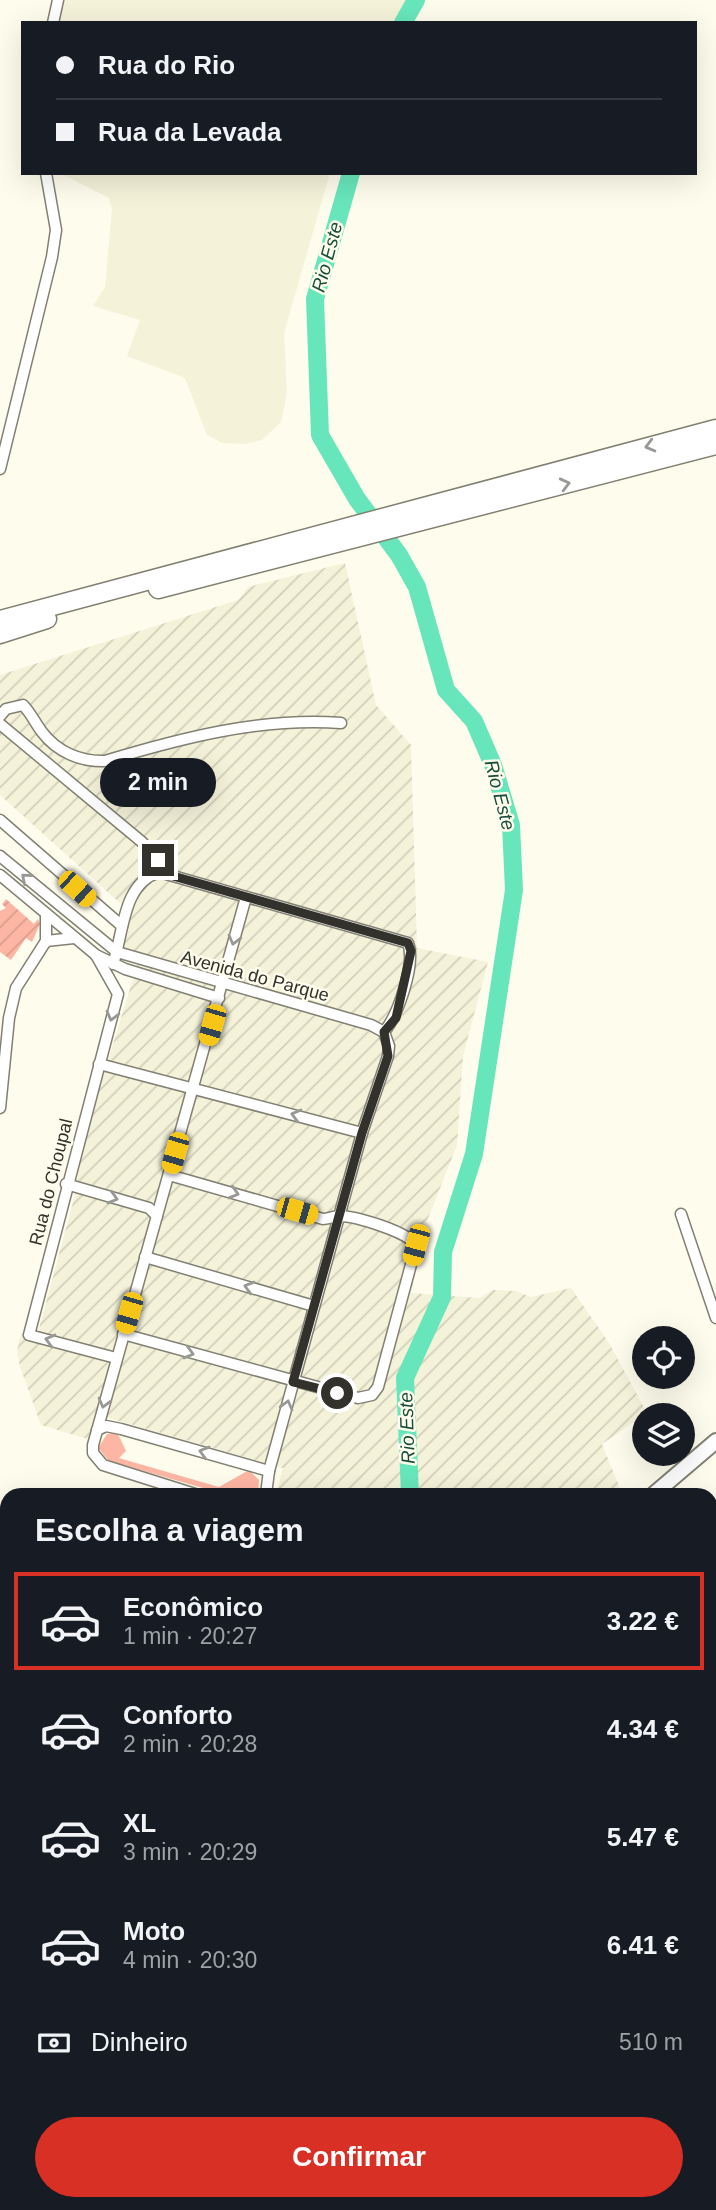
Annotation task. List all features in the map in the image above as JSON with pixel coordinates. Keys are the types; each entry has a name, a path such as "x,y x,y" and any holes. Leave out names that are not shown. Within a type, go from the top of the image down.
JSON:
{"highway":[{"path":"0,620 221,567 440,509 716,429"},
{"path":"440,509 716,446"},
{"path":"0,634 221,567"}],"street":[{"path":"53,21 58,0"},
{"path":"0,469 52,257 55,230 46,175"},
{"path":"0,716 6,709 23,705 52,742 67,753 93,761 105,761 192,736 310,720 341,723"},
{"path":"0,724 142,842 158,860 159,872"},
{"path":"1,822 122,926"},
{"name":"Avenida do Parque","path":"0,856 117,951 371,1025 384,1032"},
{"path":"113,964 122,926 138,884 159,872 408,943 411,961 396,1018 384,1032 388,1056 362,1133 269,1471 267,1488"},
{"name":"Avenida do Parque","path":"0,874 96,956 219,998"},
{"path":"176,1488 103,1465 93,1453 116,1358 246,897"},
{"path":"57,924 66,912"},
{"path":"0,1107 9,1018 16,988 46,941 46,915"},
{"path":"46,941 74,938"},
{"name":"Rua do Choupal","path":"96,956 118,994 29,1335 116,1358"},
{"path":"99,1064 362,1133"},
{"path":"123,1334 358,1398 372,1395 378,1387 416,1245 413,1240 400,1231 339,1216 323,1219 169,1175"},
{"path":"66,1185 149,1208 157,1216"},
{"path":"681,1214 716,1318"},
{"path":"145,1258 314,1306"},
{"path":"97,1430 106,1426 121,1429 269,1471"},
{"path":"661,1488 716,1441"}],"shaded area":[{"path":"63,0 407,0 397,21 58,21"},
{"path":"64,175 329,175 284,333 287,393 281,422 262,440 245,444 222,443 207,435 185,378 127,356 140,320 93,306 105,287 112,209 109,198"},
{"path":"345,563 376,705 411,745 417,948 488,962 463,1056 457,1145 425,1226 411,1293 479,1298 493,1290 515,1291 531,1297 571,1288 609,1343 642,1403 632,1403 632,1423 602,1444 620,1488 278,1488 283,1468 95,1414 88,1439 41,1425 17,1351 21,1333 37,1336 75,1195 83,1142 140,956 123,949 131,913 0,795 0,675 238,600 248,587"},
{"path":"6,899 34,924 38,919 40,924 32,942 26,938 11,960 0,952 0,911 6,908 2,904"},
{"path":"117,1432 126,1451 119,1458 219,1487 249,1470 259,1480 258,1488 203,1488 109,1461 98,1448 107,1434"}],"waterway":[{"name":"Rio Este","path":"404,21 416,0"},
{"name":"Rio Este","path":"350,175 315,299 320,435 357,499 399,555 417,587 446,690 474,721 493,765 511,825 514,890 474,1154 443,1252 442,1297 405,1378 410,1488"}],"route":[{"path":"158,860 159,872 408,943 411,951 411,961 396,1018 384,1032 389,1046 388,1056 362,1133 293,1382 337,1393"}]}
